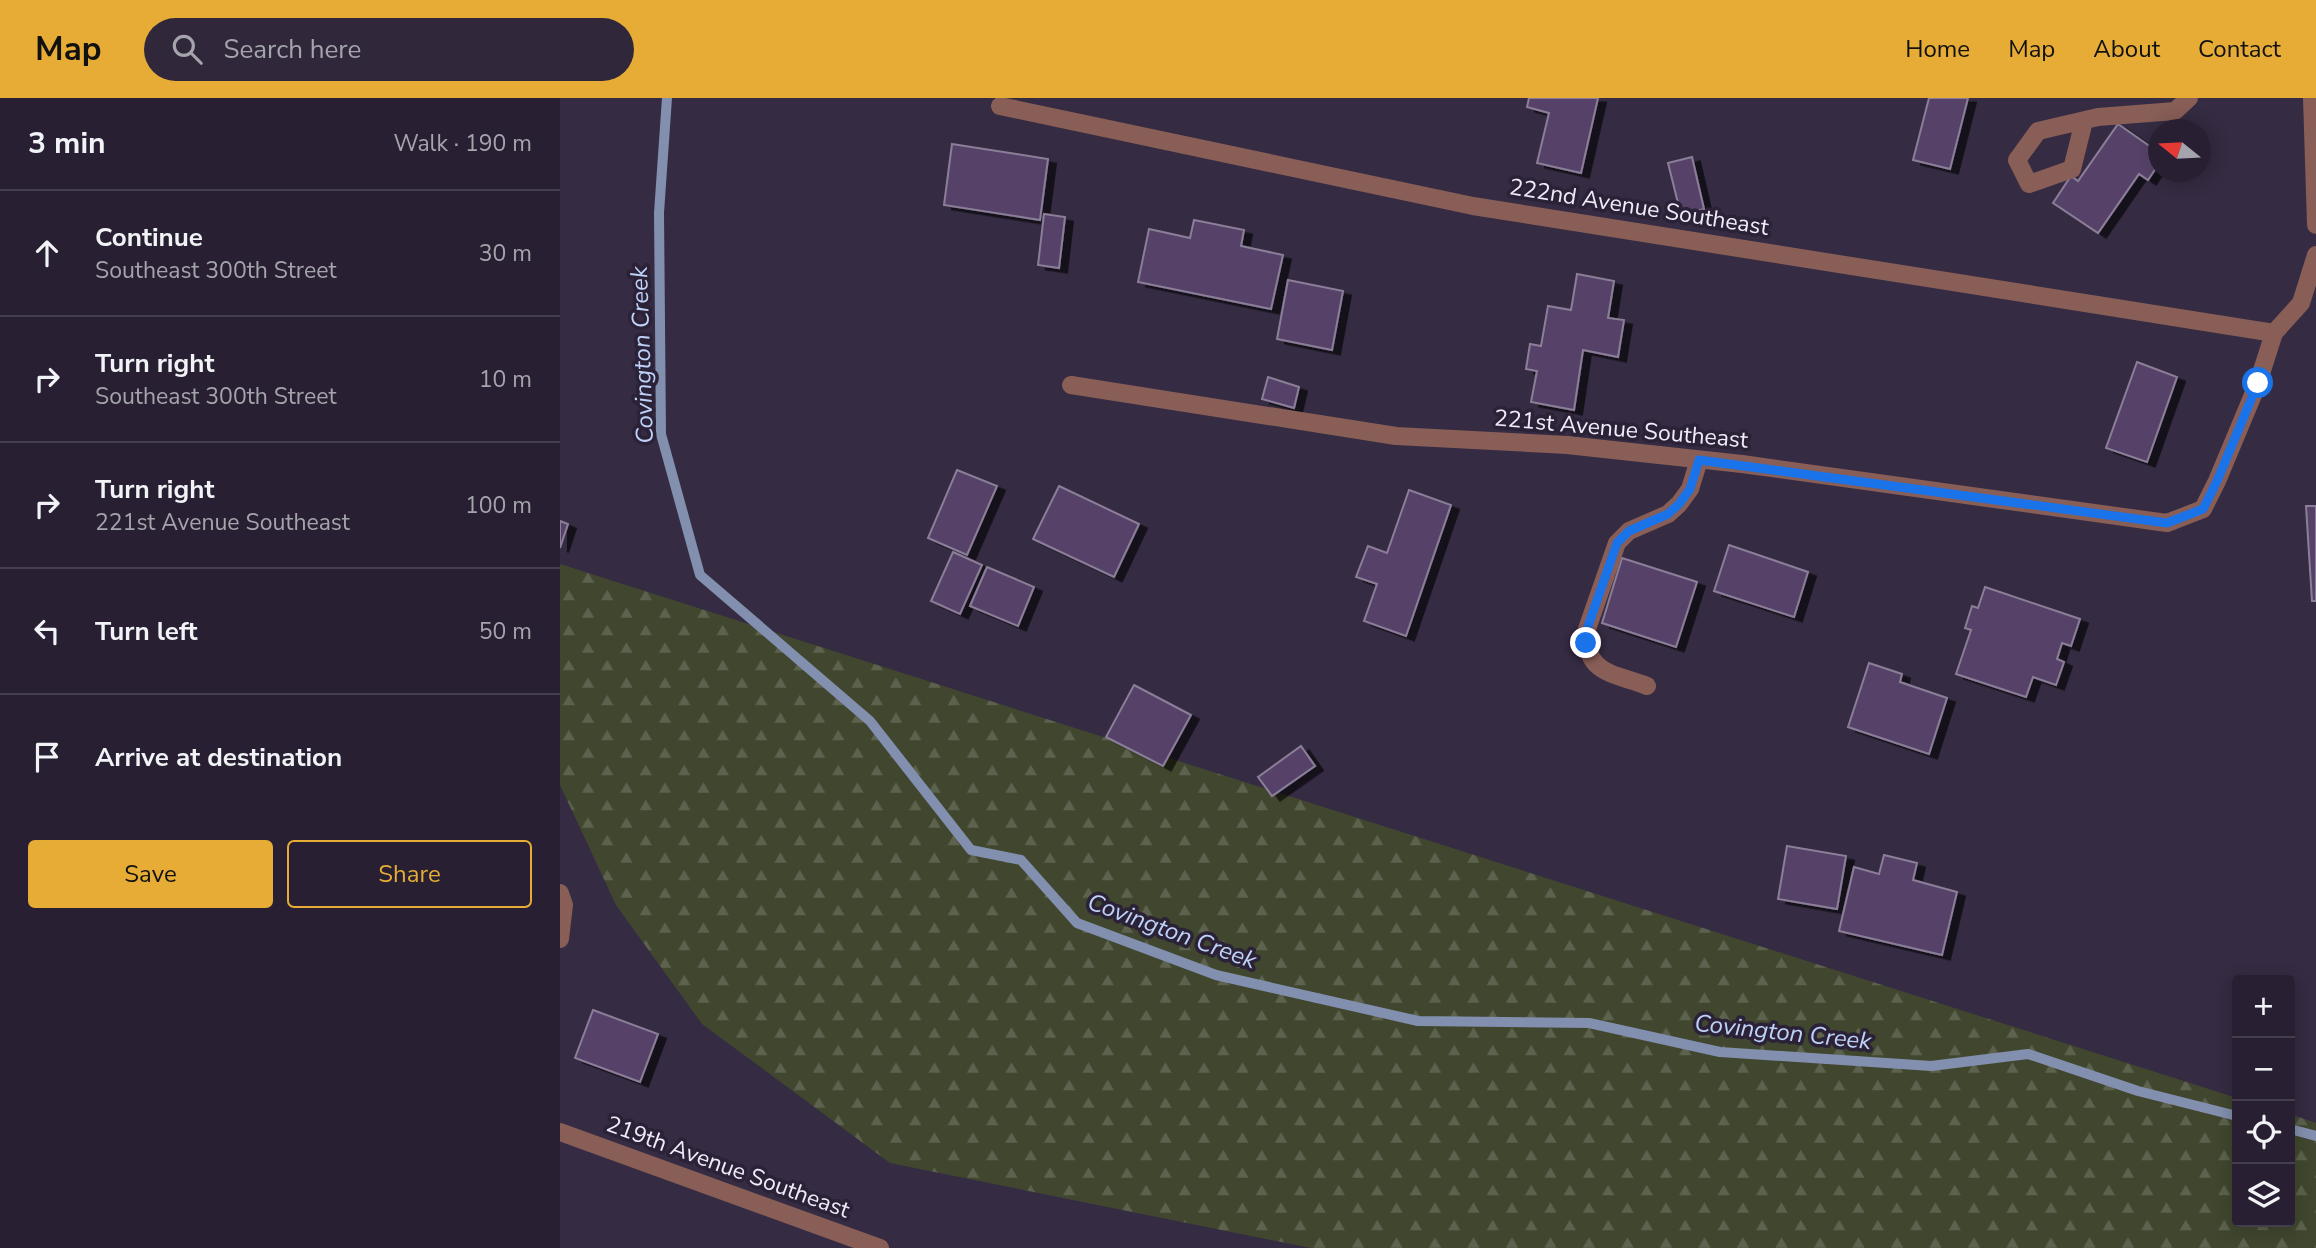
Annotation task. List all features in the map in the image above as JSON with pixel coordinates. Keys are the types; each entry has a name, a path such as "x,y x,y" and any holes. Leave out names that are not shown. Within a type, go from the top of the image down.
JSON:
{"street":[{"path":"2084,121 2098,117 2175,111 2189,98"},
{"path":"2312,98 2316,225"},
{"name":"222nd Avenue Southeast","path":"1000,106 1473,206 2274,333"},
{"path":"2274,333 2301,303 2316,255"},
{"name":"221st Avenue Southeast","path":"1071,385 1395,436 1567,445 1699,460 2167,523 2203,509 2258,383 2274,333"},
{"path":"1647,686 1596,666 1588,655 1587,629 1617,543 1629,531 1668,514 1679,504 1690,489 1699,460"},
{"path":"560,893 564,905 560,939"},
{"name":"219th Avenue Southeast","path":"560,1132 880,1248"}],"green space":[{"path":"560,564 2232,1096 2232,1227 2295,1227 2295,1116 2316,1123 2316,1248 1311,1248 890,1163 702,1024 616,905 560,785"}],"building":[{"path":"1529,98 1598,98 1581,173 1537,163 1549,113 1527,107"},
{"path":"1929,98 1968,98 1950,169 1913,160"},
{"path":"2118,124 2148,145 2148,180 2139,174 2098,233 2053,203 2071,176 2078,181"},
{"path":"952,144 1048,159 1040,220 944,205"},
{"path":"1692,157 1704,209 1681,215 1668,163"},
{"path":"1044,214 1065,217 1059,268 1038,265"},
{"path":"1194,220 1244,230 1241,246 1283,255 1271,309 1138,282 1149,229 1190,238"},
{"path":"1577,274 1614,281 1608,318 1624,320 1618,357 1583,350 1574,410 1531,402 1537,371 1526,369 1530,344 1541,346 1548,306 1571,310"},
{"path":"1288,280 1343,291 1332,350 1277,339"},
{"path":"2137,362 2177,377 2147,462 2106,448"},
{"path":"1268,377 1299,387 1294,408 1262,399"},
{"path":"957,470 997,486 967,555 928,538"},
{"path":"1059,486 1139,524 1114,577 1033,539"},
{"path":"1409,490 1451,505 1406,636 1364,621 1377,584 1356,577 1368,546 1387,553"},
{"path":"2306,506 2316,506 2316,601 2312,601"},
{"path":"560,521 568,524 560,548"},
{"path":"1729,545 1808,572 1794,617 1714,591"},
{"path":"953,552 982,565 960,614 931,601"},
{"path":"1622,558 1697,582 1676,647 1602,623"},
{"path":"987,567 1034,587 1018,626 970,606"},
{"path":"1985,587 2080,619 2071,646 2062,643 2057,659 2064,662 2056,685 2033,677 2026,697 1956,674 1971,630 1965,628 1972,606 1978,608"},
{"path":"1869,663 1902,674 1900,682 1947,698 1929,754 1848,727"},
{"path":"1134,685 1191,715 1163,766 1106,737"},
{"path":"1301,746 1315,766 1272,796 1258,777"},
{"path":"1787,846 1846,856 1837,909 1778,899"},
{"path":"1884,855 1917,863 1913,880 1957,892 1942,955 1839,931 1854,867 1879,874"},
{"path":"593,1010 658,1034 640,1082 575,1058"}],"waterway":[{"name":"Covington Creek","path":"667,98 659,213 661,434 700,575 870,721 971,850 1021,860 1077,923 1216,975 1418,1021 1589,1023 1720,1052 1931,1066 2028,1054 2138,1091 2232,1115"},
{"name":"Covington Creek","path":"2295,1130 2316,1136"}],"route":[{"path":"1586,643 1587,629 1617,543 1629,531 1668,514 1679,504 1690,489 1699,460 2167,523 2203,509 2258,383"}]}
